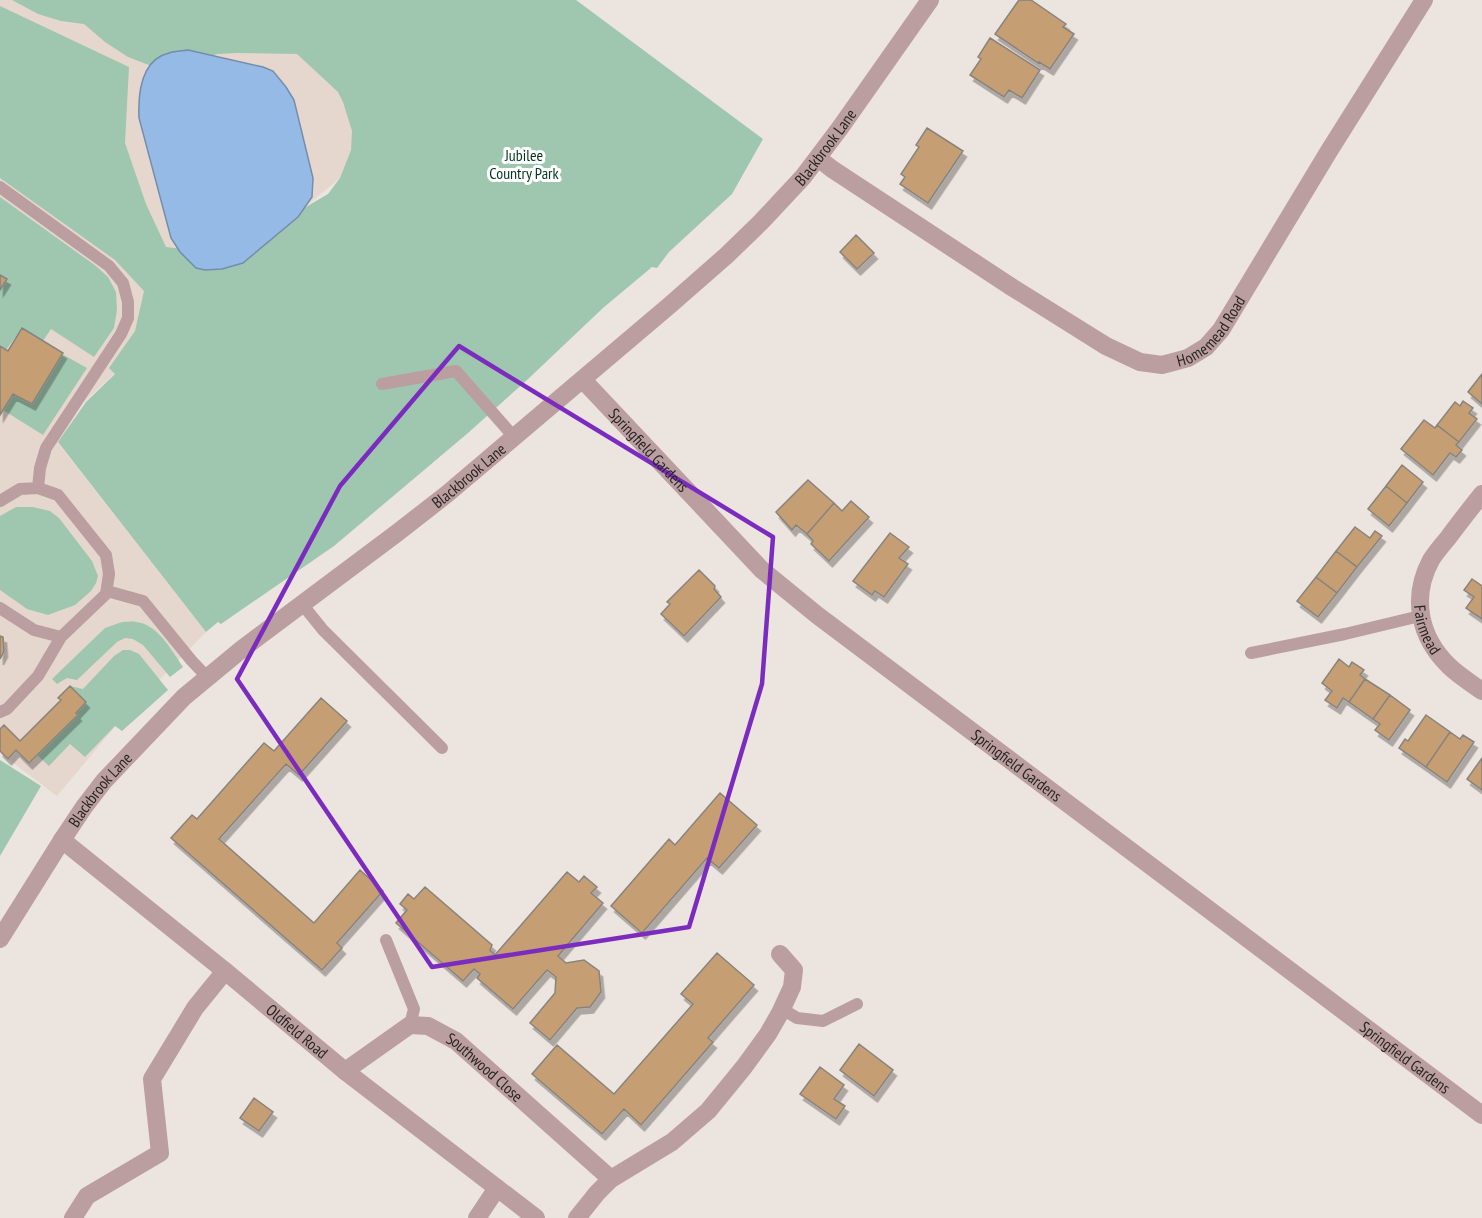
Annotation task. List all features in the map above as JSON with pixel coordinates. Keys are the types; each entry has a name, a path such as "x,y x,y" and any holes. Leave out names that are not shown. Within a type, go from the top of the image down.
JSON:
{"street":[{"name":"Blackbrook Lane","path":"0,939 62,840 104,781 183,698 261,634 447,494 727,255 761,222 818,158 930,0"},
{"name":"Homemead Road","path":"818,158 1010,286 1106,346 1140,362 1162,365 1188,358 1206,347 1221,330 1424,0"},
{"name":"Springfield Gardens","path":"583,380 762,570 817,615 1482,1115"},
{"name":"Fairmead","path":"1482,494 1432,559 1424,576 1420,596 1420,616 1435,650 1449,667 1482,691"},
{"name":"Oldfield Road","path":"62,840 345,1071 536,1218"},
{"path":"577,1218 597,1192 611,1179 672,1142 708,1111 744,1067 768,1034 792,987 794,970 780,954"},
{"path":"73,1218 87,1196 160,1153 152,1079 195,1008 225,971"},
{"path":"345,1071 410,1025"},
{"name":"Southwood Close","path":"410,1025 429,1026 456,1041 611,1179"},
{"path":"477,1218 497,1188"}],"lane":[{"path":"0,187 109,266 123,283 128,302 128,318 121,334 46,448 40,468 38,488"},
{"path":"382,384 456,370 514,437"},
{"path":"0,501 20,489 38,488 58,495 106,555 109,574 106,594 61,637 38,676 7,709 0,712"},
{"path":"107,591 143,601 207,677"},
{"path":"302,604 323,630 442,748"},
{"path":"0,608 34,630 61,637"},
{"path":"1251,653 1420,616"},
{"path":"386,940 414,1009 410,1025"},
{"path":"782,1009 797,1017 823,1021 857,1004"}],"highlighted area":[{"path":"459,346 773,537 762,684 689,927 432,967 237,679 340,486"}],"shaded area":[{"path":"0,0 311,0 363,139 340,178 200,294 84,402 58,443 206,632 123,717 57,796 0,753"}],"green space":[{"name":"Jubilee Country Park","path":"12,0 576,0 763,139 732,194 669,252 657,268 652,267 603,308 468,433 334,546 206,632 58,442 86,402 115,374 109,368 135,331 144,291 115,260 0,178 0,6 129,67 125,143 146,204 166,247 219,253 255,237 328,194 340,178 351,150 352,131 338,92 297,54 217,54 176,68 154,67 128,57 105,42 84,24 61,21 38,14"},
{"path":"0,197 108,277 116,292 117,310 114,328 94,357 51,329 43,341 22,328 6,350 0,346 0,290 7,279 0,275"},
{"path":"62,354 87,368 43,435 3,410 13,394 32,404"},
{"path":"16,507 33,507 50,511 59,518 92,561 98,576 96,583 91,591 75,605 48,615 27,609 0,590 0,516"},
{"path":"122,622 144,624 158,633 183,667 170,677 143,645 133,639 125,638 117,642 77,680 67,678 57,684 52,679 105,628"},
{"path":"123,650 139,654 168,690 122,731 115,726 85,757 70,744 49,766 37,755 78,715 76,713 86,703 70,686 83,689 114,656"},
{"path":"0,760 41,786 0,856"}],"water":[{"path":"188,50 273,71 294,100 313,178 312,197 298,217 243,263 222,269 196,268 180,252 171,238 139,118 140,89 146,71 159,57"}],"building":[{"path":"1019,0 1031,0 1066,24 1063,27 1074,34 1050,69 995,34"},
{"path":"990,38 1040,70 1022,98 1009,90 1004,97 970,75 981,59 978,57"},
{"path":"927,128 963,151 928,203 900,184 905,177 901,174 919,147 916,145"},
{"path":"856,235 874,253 857,269 840,252"},
{"path":"0,275 7,279 0,290"},
{"path":"22,328 63,353 32,404 13,394 0,415 0,346 8,351"},
{"path":"1482,374 1482,404 1468,392"},
{"path":"1463,401 1473,408 1469,413 1477,419 1459,442 1437,425 1455,402 1460,406"},
{"path":"1424,420 1435,428 1437,425 1459,442 1456,445 1462,450 1456,457 1450,453 1433,475 1401,449"},
{"path":"1402,465 1423,482 1407,503 1386,486"},
{"path":"808,480 834,503 807,534 796,525 792,530 776,512"},
{"path":"1386,486 1407,503 1389,526 1368,509"},
{"path":"851,501 869,517 829,561 811,544 813,541 807,534 834,503 842,511"},
{"path":"1355,527 1370,538 1375,531 1382,536 1357,567 1336,551"},
{"path":"890,533 909,547 899,558 908,564 884,597 875,591 872,595 853,581"},
{"path":"1336,551 1357,567 1337,593 1316,577"},
{"path":"699,570 715,586 714,589 721,597 684,636 661,614 670,604 667,602"},
{"path":"1316,577 1337,593 1318,617 1297,601"},
{"path":"1472,579 1482,586 1482,619 1466,608 1474,597 1464,590"},
{"path":"0,636 3,637 4,651 0,659"},
{"path":"1339,659 1349,667 1352,662 1364,670 1360,675 1365,679 1349,702 1343,698 1337,708 1325,700 1332,691 1322,683"},
{"path":"1365,679 1390,695 1373,719 1349,702"},
{"path":"70,686 86,702 76,713 78,715 29,763 16,750 8,759 0,751 0,729 4,725 20,741 61,700 58,698"},
{"path":"1390,695 1410,710 1389,740 1375,730 1380,724 1373,719"},
{"path":"321,698 347,721 299,775 286,764 219,839 314,923 360,870 383,891 337,943 342,948 322,970 171,838 192,815 197,819 264,743 274,751"},
{"path":"1426,715 1450,732 1426,767 1399,748 1405,739 1408,741"},
{"path":"1450,732 1460,739 1463,735 1474,742 1447,782 1426,767"},
{"path":"1482,758 1482,790 1467,779"},
{"path":"720,793 757,825 719,868 707,858 642,933 611,906 669,839 675,845"},
{"path":"567,872 579,882 584,876 597,887 591,893 603,903 558,956 566,963 584,960 599,971 601,992 590,1007 577,1008 550,1040 530,1023 555,993 556,977 547,970 513,1009 477,978 480,974 474,969 463,981 396,923 407,910 400,904 408,894 414,899 425,887 492,945 490,950 495,955"},
{"path":"717,953 754,985 708,1038 713,1042 641,1125 624,1109 602,1134 532,1074 557,1045 614,1094 693,1004 681,994"},
{"path":"859,1044 893,1070 874,1096 840,1070"},
{"path":"820,1067 844,1085 834,1099 845,1106 836,1119 800,1094"},
{"path":"254,1098 273,1112 259,1131 240,1118"}]}
